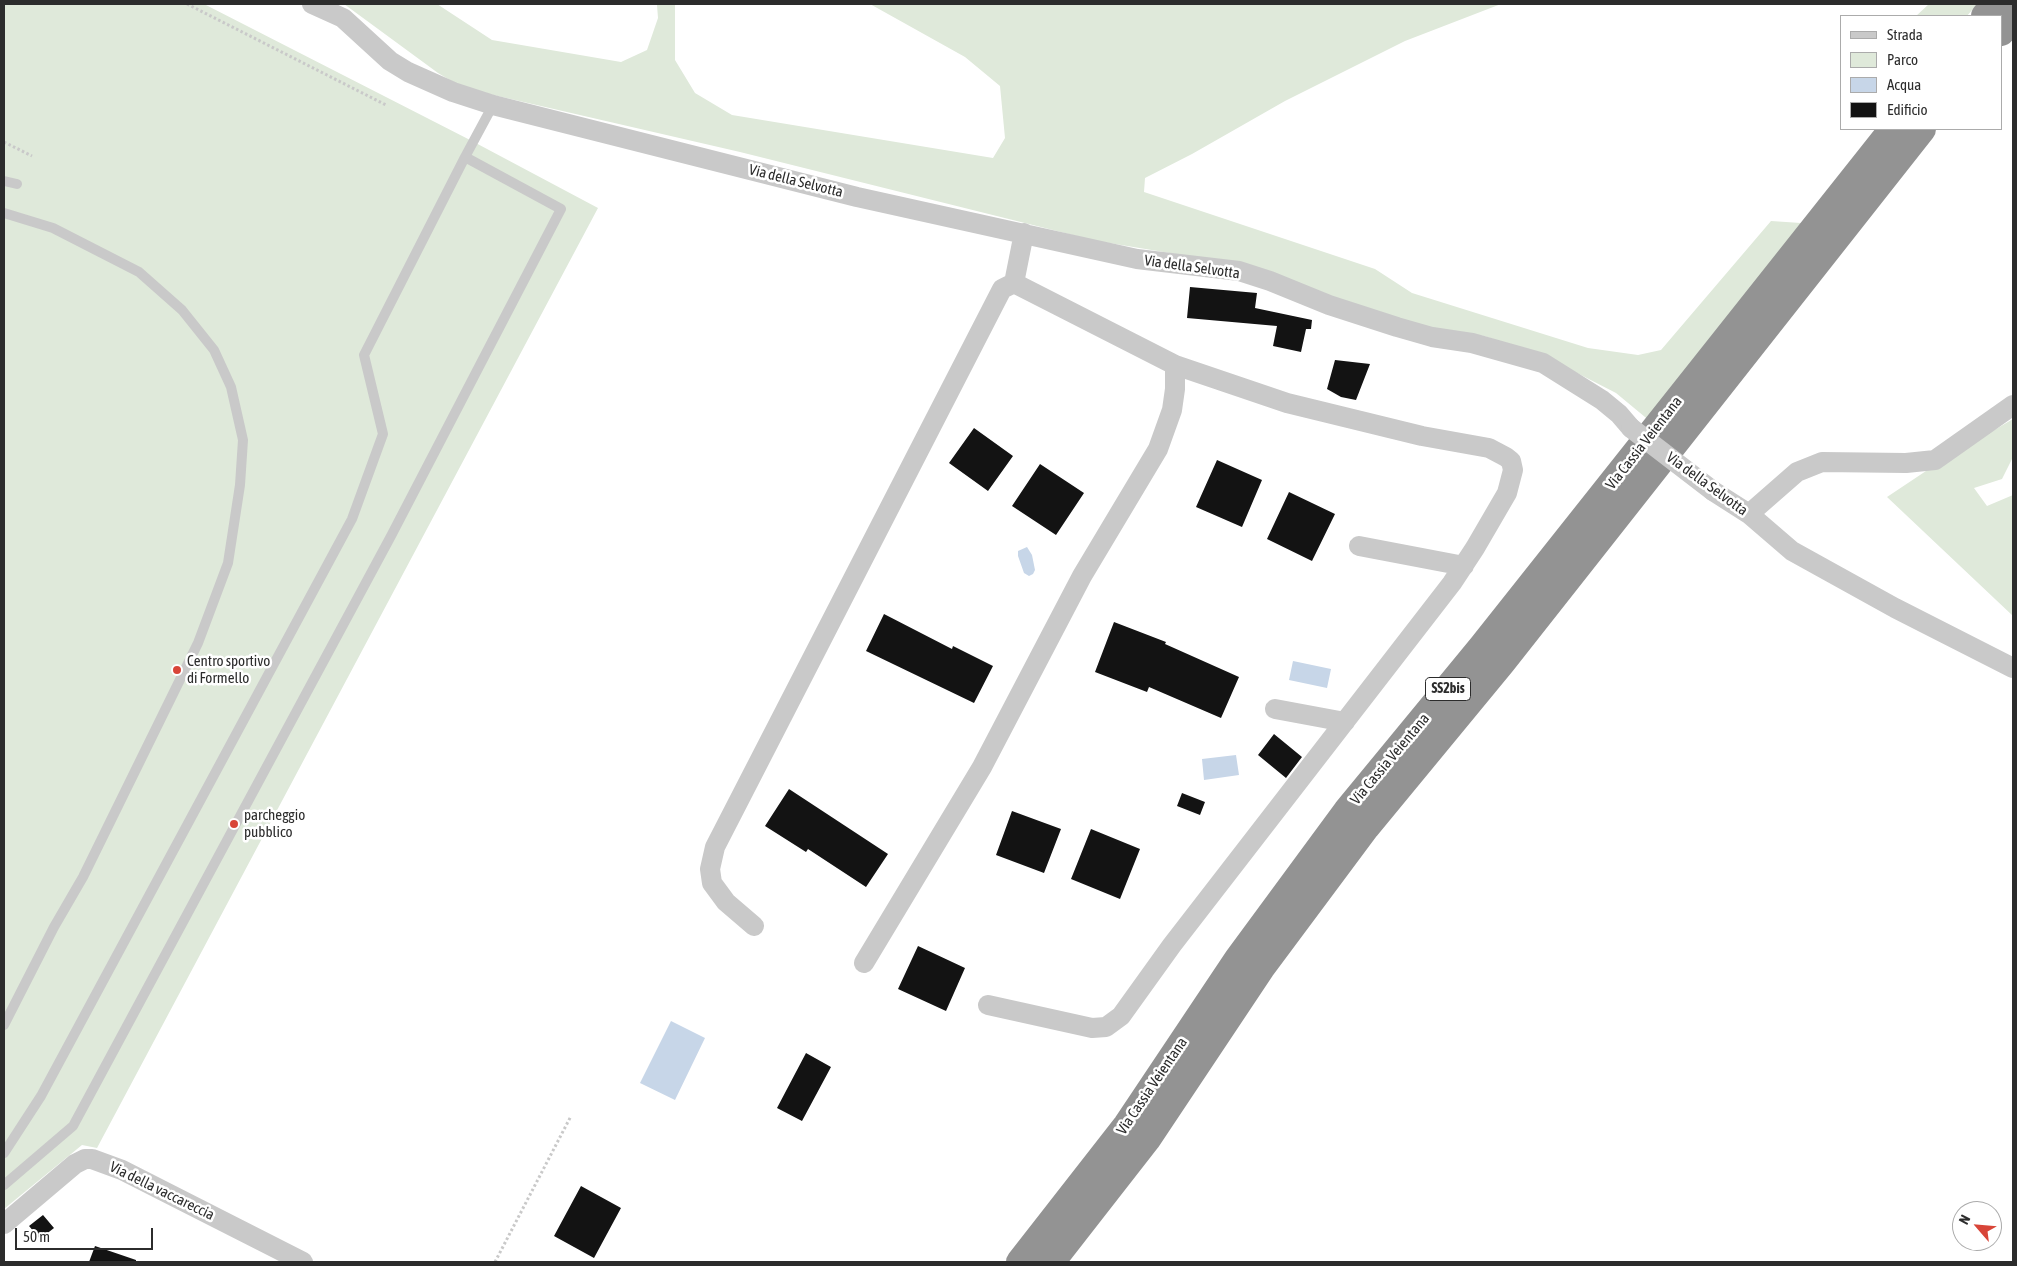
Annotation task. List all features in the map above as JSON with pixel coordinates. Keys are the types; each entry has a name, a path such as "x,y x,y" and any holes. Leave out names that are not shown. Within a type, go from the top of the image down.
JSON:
{"highway":[{"path":"1986,15 1996,4"},
{"path":"2002,31 2013,17"},
{"name":"Via Cassia Veientana","path":"1020,1262 1127,1125 1238,959 1347,811 1482,647 1892,130"},
{"name":"Via Cassia Veientana","path":"1051,1262 1147,1139 1262,968 1366,827 1502,662 1921,130"}],"street":[{"name":"Via della Selvotta","path":"312,4 343,18 390,61 408,72 453,92 493,105 858,196 1137,259 1239,271 1270,281 1329,305 1397,327 1472,343 1542,363 1602,400 1619,414 1631,428 1713,491 1749,514 1792,551 1895,608 2013,668"},
{"path":"1014,283 1024,233"},
{"path":"988,1005 1085,1027 1097,1028 1114,1023 1464,566 1509,487 1513,475 1510,461 1501,453 1476,445 1422,436 1287,403 1175,366 1014,283"},
{"path":"754,926 726,902 712,883 710,869 716,847 1002,289 1014,283"},
{"path":"864,963 982,767 1082,576 1158,450 1172,410 1175,389 1175,366"},
{"path":"1749,514 1797,472 1822,462 1906,463 1935,460 2013,405"},
{"path":"1359,546 1464,566"},
{"path":"1274,709 1345,722"},
{"name":"Via della vaccareccia","path":"4,1224 75,1164 85,1159 92,1159 122,1170 303,1262"}],"lane":[{"path":"4,1153 41,1096 352,519 383,434 364,355 493,105"},
{"path":"4,1185 73,1126 386,544 562,209 465,157"},
{"path":"4,182 17,184"},
{"path":"4,213 53,228 139,272 182,310 214,350 231,387 243,440 240,485 228,563 198,643 83,877 54,927 4,1025"}],"path":[{"path":"187,4 386,105"},
{"path":"4,142 32,156"},
{"path":"496,1262 571,1116"}],"green space":[{"name":"Centro sportivo di Formello","path":"4,4 204,4 472,141 598,208 97,1148 82,1145 4,1209"},
{"path":"344,4 437,4 492,40 621,62 647,50 658,18 657,5 675,5 675,60 695,93 732,115 993,158 1005,138 1000,86 965,57 870,4 1501,4 1405,41 1285,101 1192,154 1145,178 1144,192 1375,269 1412,293 1588,348 1638,355 1661,350 1771,221 1801,223 1788,246 1651,422 1616,393 1542,355 1484,336 1406,325 1188,256 1097,241 740,152 463,88 438,73"},
{"path":"1929,4 1977,4 1968,15 1917,15"},
{"path":"2013,419 2013,457 2002,479 1974,488 1987,506 2013,495 2013,616 1887,497 1935,465"}],"water":[{"path":"1027,547 1032,555 1035,570 1029,576 1024,573 1018,556 1018,551"},
{"path":"1293,661 1331,669 1327,688 1289,680"},
{"path":"1236,755 1239,775 1204,780 1202,759"},
{"path":"671,1021 705,1038 675,1100 640,1083"}],"building":[{"path":"1190,287 1257,293 1255,308 1312,320 1311,329 1306,329 1301,352 1273,346 1277,326 1187,318"},
{"path":"1335,360 1370,364 1356,400 1341,397 1327,389"},
{"path":"974,428 1013,456 988,491 949,463"},
{"path":"1217,460 1262,480 1242,527 1196,507"},
{"path":"1040,464 1084,493 1056,535 1012,506"},
{"path":"1289,492 1335,514 1312,561 1267,539"},
{"path":"884,614 952,649 953,646 993,666 974,703 866,651"},
{"path":"1114,622 1166,642 1165,644 1239,677 1221,718 1149,687 1147,692 1095,672"},
{"path":"1274,734 1302,757 1286,778 1258,755"},
{"path":"789,789 888,854 866,887 808,849 806,852 765,826"},
{"path":"1182,793 1205,802 1200,815 1177,806"},
{"path":"1012,811 1061,829 1044,873 996,855"},
{"path":"1091,829 1140,849 1120,899 1071,879"},
{"path":"918,946 965,968 946,1011 898,989"},
{"path":"806,1053 831,1067 802,1121 777,1108"},
{"path":"581,1186 621,1208 594,1258 554,1236"},
{"path":"43,1215 54,1228 40,1239 29,1226"},
{"path":"95,1246 136,1260 136,1262 89,1262"}],"place":[{"name":"Centro sportivo di Formello","path":"177,670"},
{"name":"parcheggio pubblico","path":"234,824"}]}
